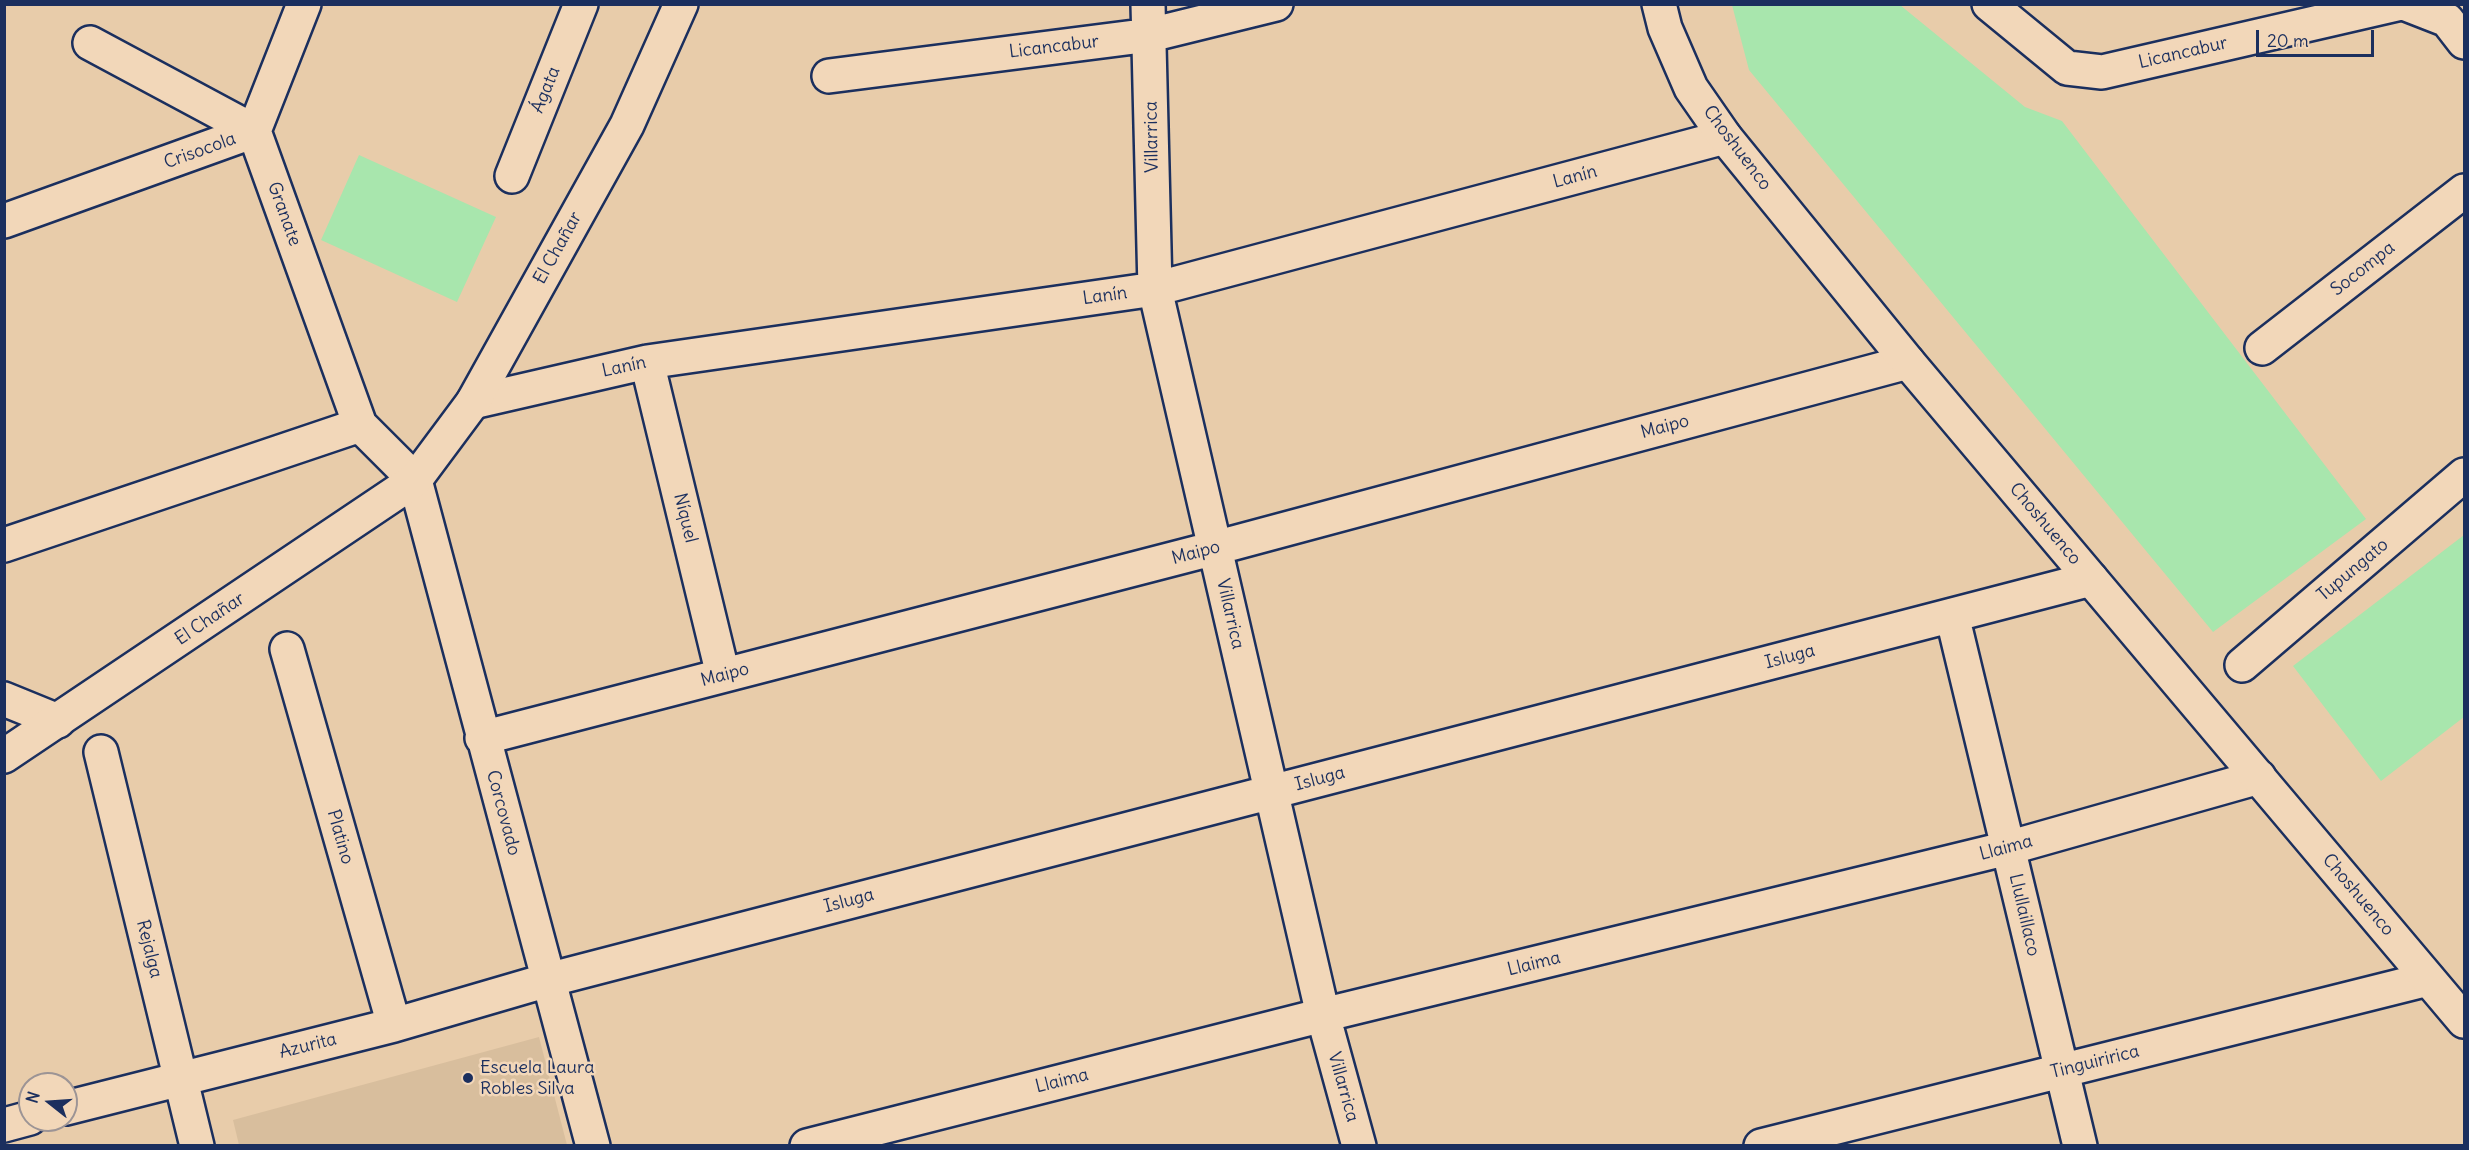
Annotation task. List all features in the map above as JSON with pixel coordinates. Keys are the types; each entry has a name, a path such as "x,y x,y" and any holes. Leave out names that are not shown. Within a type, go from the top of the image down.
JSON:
{"street":[{"path":"254,131 304,4"},
{"name":"Ágata","path":"512,176 581,4"},
{"name":"El Chañar","path":"4,756 415,480 473,402 627,124 681,4"},
{"name":"Licancabur","path":"829,76 1149,20 1276,4"},
{"name":"Choshuenco","path":"1659,4 1665,28 1691,87 1725,137 1908,362 2464,1022"},
{"name":"Licancabur","path":"1989,4 2067,68 2102,72 2397,4"},
{"path":"2406,4 2447,20 2464,42"},
{"name":"Villarrica","path":"1149,20 1155,289 1323,1015 1359,1146"},
{"name":"Crisocola","path":"90,43 254,131"},
{"name":"Crisocola","path":"4,221 254,131"},
{"name":"Granate","path":"254,131 360,425"},
{"name":"Lanín","path":"473,402 647,362 1155,289 1725,137"},
{"name":"Socompa","path":"2262,348 2464,191"},
{"name":"Níquel","path":"647,362 723,675"},
{"name":"Maipo","path":"482,738 1215,548 1908,362"},
{"path":"4,545 360,425 415,480"},
{"name":"Tupungato","path":"2242,665 2464,475"},
{"name":"Corcovado","path":"415,480 482,738 593,1146"},
{"name":"Isluga","path":"548,980 2091,579"},
{"name":"Llullaillaco","path":"1952,615 2080,1146"},
{"name":"Platino","path":"287,649 394,1025"},
{"path":"4,699 58,721"},
{"name":"Rejalga","path":"101,752 198,1146"},
{"name":"Llaima","path":"807,1146 1323,1015 2008,848 2259,777"},
{"name":"Tinguiririca","path":"1761,1146 2428,979"},
{"name":"Azurita","path":"78,1105 394,1025 548,980"}],"shaded area":[{"name":"Escuela Laura Robles Silva","path":"539,1037 567,1145 239,1145 233,1120"}],"green space":[{"path":"1732,5 1900,5 2025,107 2062,121 2366,519 2213,632 1749,70"},
{"path":"359,155 496,217 457,302 321,240"},
{"path":"2464,535 2464,717 2381,781 2293,666"}],"place":[{"name":"Escuela Laura Robles Silva","path":"468,1078"}]}
